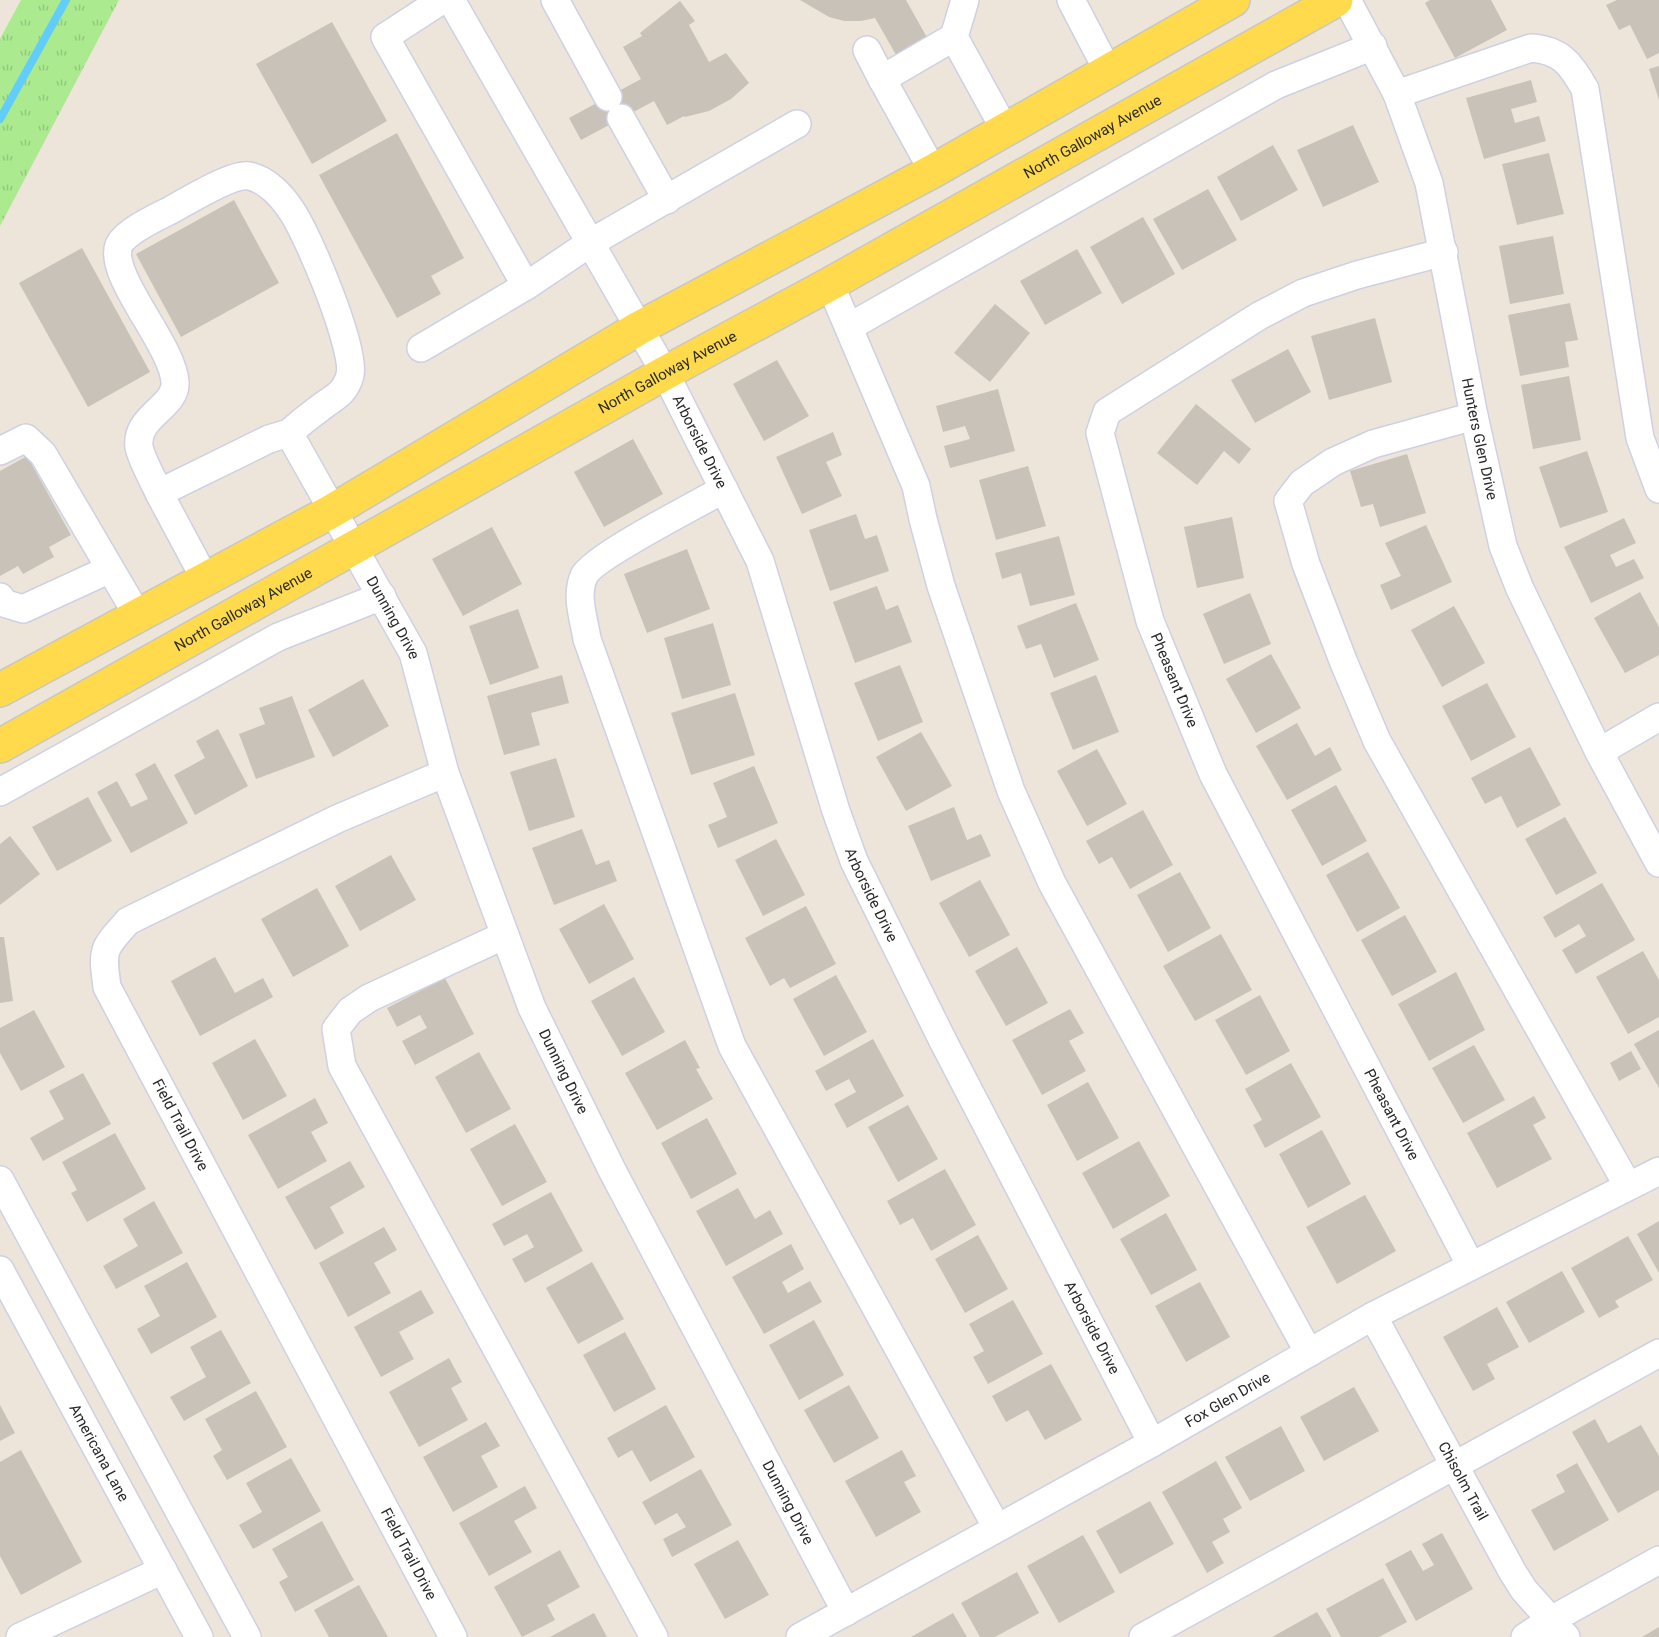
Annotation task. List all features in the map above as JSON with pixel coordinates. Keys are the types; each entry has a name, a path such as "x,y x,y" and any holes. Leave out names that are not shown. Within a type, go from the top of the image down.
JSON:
{"main road":[{"path":"0,690 332,511 639,328 933,171 1232,0"},
{"name":"North Galloway Avenue","path":"0,746 1336,0"}],"street":[{"path":"442,0 385,37 526,286"},
{"name":"Arborside Drive","path":"451,0 665,373 760,561 836,811 854,861 947,1050 1152,1443"},
{"path":"555,0 667,200"},
{"path":"882,79 954,37 965,0"},
{"path":"1070,0 1108,71"},
{"name":"Hunters Glen Drive","path":"1347,0 1398,94 1429,183 1474,416 1503,546 1520,589 1599,752 1659,863"},
{"path":"954,37 1005,130"},
{"path":"849,327 1276,85 1373,46"},
{"path":"1398,94 1531,48 1548,49 1562,57 1575,71 1585,89 1640,438 1659,489"},
{"path":"867,50 933,171"},
{"path":"421,348 526,286 590,243 797,124"},
{"path":"159,493 269,439 289,434 305,418 343,391 351,374 347,346 313,250 291,209 267,183 248,175 226,181 135,229 119,245 118,260 130,291 168,354 176,384 169,400 146,421 139,447 159,493 206,579"},
{"name":"Pheasant Drive","path":"1444,252 1357,275 1314,290 1259,316 1107,412 1100,433 1150,621 1213,774 1471,1266"},
{"path":"830,284 916,486 940,586 1011,791 1034,844 1052,883 1309,1353"},
{"path":"1474,416 1373,444 1333,462 1302,483 1288,501 1306,564 1377,741 1629,1186"},
{"name":"Dunning Drive","path":"289,434 413,653 445,773 532,1008 613,1172 846,1612"},
{"path":"0,451 26,438 43,453 138,616"},
{"path":"724,489 605,556 584,574 579,596 587,639 732,1046 997,1528"},
{"path":"0,597 4,603 23,609 111,569"},
{"path":"0,792 278,637 382,596"},
{"path":"1599,752 1659,717"},
{"name":"Field Trail Drive","path":"445,773 337,819 128,921 108,944 104,960 107,987 453,1637"},
{"path":"505,935 369,998 350,1011 336,1029 342,1066 654,1637"},
{"name":"Fox Glen Drive","path":"800,1637 1152,1443 1373,1316 1659,1171"},
{"path":"0,1180 247,1637"},
{"name":"Americana Lane","path":"0,1271 199,1637"},
{"name":"Chisolm Trail","path":"1373,1316 1512,1571 1524,1590 1559,1628"},
{"path":"1143,1637 1659,1353"},
{"path":"1525,1637 1559,1628 1659,1560"},
{"path":"20,1637 163,1570"}],"green space":[{"path":"21,0 119,0 0,226 0,39"}],"building":[{"path":"800,0 906,0 930,43 899,60 875,18 844,21 829,17"},
{"path":"1430,0 1491,0 1507,30 1455,58 1425,3"},
{"path":"1617,0 1659,0 1659,53 1647,59 1630,25 1619,30 1606,5"},
{"path":"680,1 695,21 689,25 709,62 726,53 749,83 731,99 709,111 684,116 667,125 654,101 581,140 569,118 641,79 623,47 642,36 640,33"},
{"path":"332,22 387,121 312,164 256,64"},
{"path":"1659,66 1659,100 1649,69"},
{"path":"1531,80 1537,102 1511,109 1515,123 1539,116 1546,141 1484,159 1466,98"},
{"path":"1353,125 1379,182 1323,207 1297,150"},
{"path":"397,133 464,258 431,276 441,294 397,318 319,175"},
{"path":"1273,145 1298,190 1241,221 1217,177"},
{"path":"1549,153 1564,214 1517,225 1502,164"},
{"path":"1208,189 1237,240 1182,270 1153,219"},
{"path":"234,200 279,283 181,337 136,254"},
{"path":"1143,217 1175,274 1122,304 1090,247"},
{"path":"1553,236 1564,294 1510,304 1499,246"},
{"path":"82,248 150,372 88,407 19,283"},
{"path":"1077,249 1102,293 1045,325 1020,281"},
{"path":"1570,303 1578,340 1565,342 1569,367 1520,376 1508,315"},
{"path":"995,304 1030,333 990,382 954,353"},
{"path":"1375,318 1392,382 1329,400 1311,336"},
{"path":"1288,349 1311,392 1255,423 1231,380"},
{"path":"777,360 809,416 764,441 733,384"},
{"path":"1569,376 1581,440 1533,449 1521,385"},
{"path":"998,389 1015,451 950,468 944,446 970,439 965,426 943,432 936,406"},
{"path":"1196,404 1251,449 1239,464 1224,451 1197,485 1157,453"},
{"path":"833,432 842,455 826,462 842,496 802,514 776,457"},
{"path":"633,439 663,494 604,527 574,472"},
{"path":"1587,451 1608,512 1560,528 1539,467"},
{"path":"1407,454 1426,513 1380,527 1373,504 1361,507 1350,471"},
{"path":"27,456 71,535 49,547 54,557 23,574 18,566 0,576 0,471"},
{"path":"1028,466 1046,526 996,540 979,480"},
{"path":"856,514 865,539 877,535 889,571 830,591 809,530"},
{"path":"1232,517 1244,578 1197,588 1184,527"},
{"path":"1624,518 1636,543 1610,555 1616,567 1634,559 1644,578 1591,603 1564,547"},
{"path":"1426,525 1452,582 1391,610 1380,585 1401,576 1385,543"},
{"path":"492,527 522,584 463,616 432,559"},
{"path":"1059,536 1075,595 1030,606 1021,573 1002,579 995,553"},
{"path":"687,549 710,609 647,633 624,574"},
{"path":"877,586 886,610 898,605 912,642 855,663 833,602"},
{"path":"1640,592 1659,627 1659,655 1625,673 1594,618"},
{"path":"1250,593 1271,644 1224,664 1203,614"},
{"path":"1076,603 1099,660 1054,678 1041,644 1026,649 1017,626"},
{"path":"1454,606 1485,663 1442,687 1411,630"},
{"path":"518,609 539,668 490,685 469,626"},
{"path":"713,623 731,685 682,699 664,638"},
{"path":"1271,654 1301,708 1256,733 1226,679"},
{"path":"900,665 923,722 878,741 854,683"},
{"path":"562,675 569,703 531,713 540,745 504,755 487,696"},
{"path":"1096,675 1119,732 1073,750 1050,693"},
{"path":"363,679 389,726 333,757 308,710"},
{"path":"1487,683 1516,737 1471,761 1442,706"},
{"path":"735,693 755,755 691,775 671,713"},
{"path":"292,696 315,757 256,779 239,734 265,724 259,708"},
{"path":"1297,723 1315,756 1330,747 1342,770 1287,800 1256,746"},
{"path":"218,729 248,786 195,815 174,775 205,758 196,741"},
{"path":"921,732 952,786 906,811 876,757"},
{"path":"1530,747 1561,805 1517,828 1501,796 1485,804 1471,778"},
{"path":"1097,749 1127,804 1087,826 1057,771"},
{"path":"556,758 575,817 529,831 510,772"},
{"path":"155,763 188,823 131,853 97,792 117,781 131,807 148,799 135,774"},
{"path":"754,766 778,823 718,848 708,825 727,817 713,783"},
{"path":"1336,785 1367,841 1322,866 1291,810"},
{"path":"88,797 112,841 57,871 32,827"},
{"path":"954,807 967,840 981,834 991,856 931,881 908,826"},
{"path":"1143,810 1173,865 1130,889 1112,857 1099,864 1086,841"},
{"path":"1565,817 1597,873 1556,895 1525,839"},
{"path":"582,829 596,865 609,860 617,881 554,905 532,848"},
{"path":"10,836 40,874 0,905 0,844"},
{"path":"776,839 805,895 763,916 735,860"},
{"path":"1368,852 1400,908 1357,932 1326,875"},
{"path":"391,855 416,900 360,931 335,886"},
{"path":"1180,872 1211,928 1168,952 1137,895"},
{"path":"980,880 1010,935 969,957 939,903"},
{"path":"1602,883 1635,940 1576,974 1562,950 1586,936 1579,924 1555,938 1543,917"},
{"path":"317,888 349,946 293,977 261,919"},
{"path":"604,904 634,959 589,984 559,929"},
{"path":"806,906 836,964 790,988 784,978 770,986 745,938"},
{"path":"1405,915 1437,972 1392,996 1361,940"},
{"path":"1221,934 1252,990 1195,1021 1163,966"},
{"path":"0,937 4,937 13,1001 0,1003"},
{"path":"1017,947 1048,1003 1006,1026 975,971"},
{"path":"1643,951 1659,980 1659,1017 1628,1034 1596,977"},
{"path":"215,957 235,993 263,978 273,997 200,1036 171,981"},
{"path":"1456,972 1485,1030 1429,1061 1398,1004"},
{"path":"836,975 867,1032 824,1056 793,999"},
{"path":"634,977 665,1032 622,1056 591,1001"},
{"path":"445,978 474,1034 415,1065 402,1041 427,1028 420,1015 397,1027 387,1008"},
{"path":"1260,995 1290,1051 1246,1075 1215,1020"},
{"path":"1070,1009 1084,1033 1069,1041 1086,1071 1042,1095 1012,1040"},
{"path":"34,1010 65,1067 21,1091 0,1053 0,1028"},
{"path":"1659,1030 1659,1088 1634,1044"},
{"path":"255,1039 287,1096 243,1120 212,1063"},
{"path":"873,1039 904,1096 847,1128 834,1104 856,1092 849,1079 826,1091 815,1071"},
{"path":"685,1040 700,1068 696,1069 713,1099 657,1130 625,1073"},
{"path":"1474,1045 1505,1100 1463,1123 1432,1068"},
{"path":"1631,1051 1641,1069 1619,1081 1610,1063"},
{"path":"479,1052 511,1109 466,1133 435,1077"},
{"path":"1291,1063 1321,1117 1265,1148 1253,1125 1262,1120 1245,1089"},
{"path":"83,1073 111,1124 43,1161 30,1138 64,1119 49,1091"},
{"path":"1088,1082 1119,1138 1077,1161 1047,1105"},
{"path":"1534,1096 1546,1118 1533,1125 1552,1159 1497,1188 1467,1133"},
{"path":"315,1098 328,1123 311,1132 327,1161 278,1189 248,1135"},
{"path":"908,1105 938,1159 898,1182 868,1127"},
{"path":"707,1118 737,1174 691,1199 661,1143"},
{"path":"515,1124 547,1182 502,1206 470,1149"},
{"path":"1322,1130 1351,1184 1308,1208 1279,1154"},
{"path":"115,1133 146,1189 87,1222 71,1193 77,1190 62,1162"},
{"path":"1139,1141 1170,1196 1113,1229 1082,1173"},
{"path":"350,1161 365,1187 330,1207 344,1233 315,1250 285,1197"},
{"path":"945,1169 976,1225 931,1251 913,1218 900,1225 887,1201"},
{"path":"738,1188 755,1219 770,1210 783,1234 726,1266 696,1211"},
{"path":"551,1192 583,1251 525,1283 512,1259 534,1247 527,1234 504,1246 492,1224"},
{"path":"1365,1195 1396,1251 1337,1284 1306,1227"},
{"path":"154,1201 183,1253 116,1289 103,1266 138,1246 123,1219"},
{"path":"1166,1213 1197,1270 1151,1295 1120,1239"},
{"path":"1659,1221 1659,1273 1637,1234"},
{"path":"384,1227 397,1250 374,1263 391,1293 348,1317 319,1263"},
{"path":"978,1235 1008,1289 965,1313 935,1259"},
{"path":"1628,1236 1653,1280 1615,1301 1619,1307 1599,1318 1571,1268"},
{"path":"791,1244 804,1269 782,1282 788,1293 810,1281 822,1302 764,1334 732,1277"},
{"path":"187,1262 217,1317 151,1354 137,1329 160,1316 144,1286"},
{"path":"592,1262 624,1319 578,1344 546,1288"},
{"path":"1562,1271 1585,1312 1529,1343 1506,1302"},
{"path":"1200,1282 1230,1337 1186,1362 1155,1306"},
{"path":"421,1290 434,1313 399,1332 414,1359 381,1377 354,1327"},
{"path":"1013,1300 1043,1354 988,1384 973,1357 984,1351 969,1324"},
{"path":"1497,1307 1519,1347 1487,1364 1495,1379 1473,1391 1443,1337"},
{"path":"814,1320 844,1375 799,1400 769,1345"},
{"path":"221,1330 251,1383 184,1421 170,1397 206,1377 190,1347"},
{"path":"625,1332 656,1389 614,1412 583,1355"},
{"path":"449,1358 462,1382 451,1388 468,1420 419,1447 389,1392"},
{"path":"1051,1364 1082,1420 1045,1440 1028,1410 1006,1422 992,1396"},
{"path":"849,1385 879,1438 834,1463 804,1410"},
{"path":"1354,1387 1379,1431 1324,1461 1300,1417"},
{"path":"256,1391 287,1447 227,1480 213,1456 222,1450 205,1419"},
{"path":"0,1405 15,1433 0,1441"},
{"path":"666,1405 695,1457 650,1482 632,1450 618,1458 607,1438"},
{"path":"1595,1419 1608,1443 1641,1425 1659,1456 1659,1490 1618,1513 1572,1432"},
{"path":"486,1422 500,1446 481,1456 498,1487 453,1512 423,1457"},
{"path":"1281,1426 1305,1471 1250,1501 1225,1457"},
{"path":"21,1450 82,1562 21,1595 0,1556 0,1462"},
{"path":"902,1450 916,1476 904,1482 921,1512 876,1537 845,1481"},
{"path":"291,1458 321,1511 253,1549 239,1525 262,1512 246,1483"},
{"path":"1216,1461 1242,1508 1223,1519 1230,1532 1212,1542 1224,1563 1207,1573 1162,1492"},
{"path":"1577,1463 1609,1520 1554,1551 1531,1510 1565,1492 1556,1475"},
{"path":"701,1469 732,1525 672,1557 663,1539 686,1527 677,1513 655,1525 642,1502"},
{"path":"525,1486 537,1508 514,1521 532,1552 489,1576 459,1523"},
{"path":"1150,1501 1174,1544 1120,1574 1096,1531"},
{"path":"322,1521 354,1580 295,1612 279,1582 288,1577 272,1549"},
{"path":"1442,1533 1473,1589 1416,1621 1385,1564 1411,1550 1423,1571 1434,1565 1422,1544"},
{"path":"1083,1535 1115,1592 1059,1623 1027,1566"},
{"path":"738,1540 769,1595 725,1619 694,1564"},
{"path":"560,1550 580,1587 547,1605 555,1620 522,1637 494,1587"},
{"path":"1017,1572 1039,1613 995,1637 980,1637 961,1603"},
{"path":"1383,1578 1407,1622 1379,1637 1341,1637 1326,1609"},
{"path":"359,1585 388,1637 329,1637 314,1610"},
{"path":"1317,1612 1332,1637 1272,1637"},
{"path":"594,1613 607,1637 550,1637"},
{"path":"953,1613 967,1637 911,1637"},
{"path":"1659,1627 1659,1637 1642,1637"}],"waterway":[{"path":"0,119 66,0"}]}
